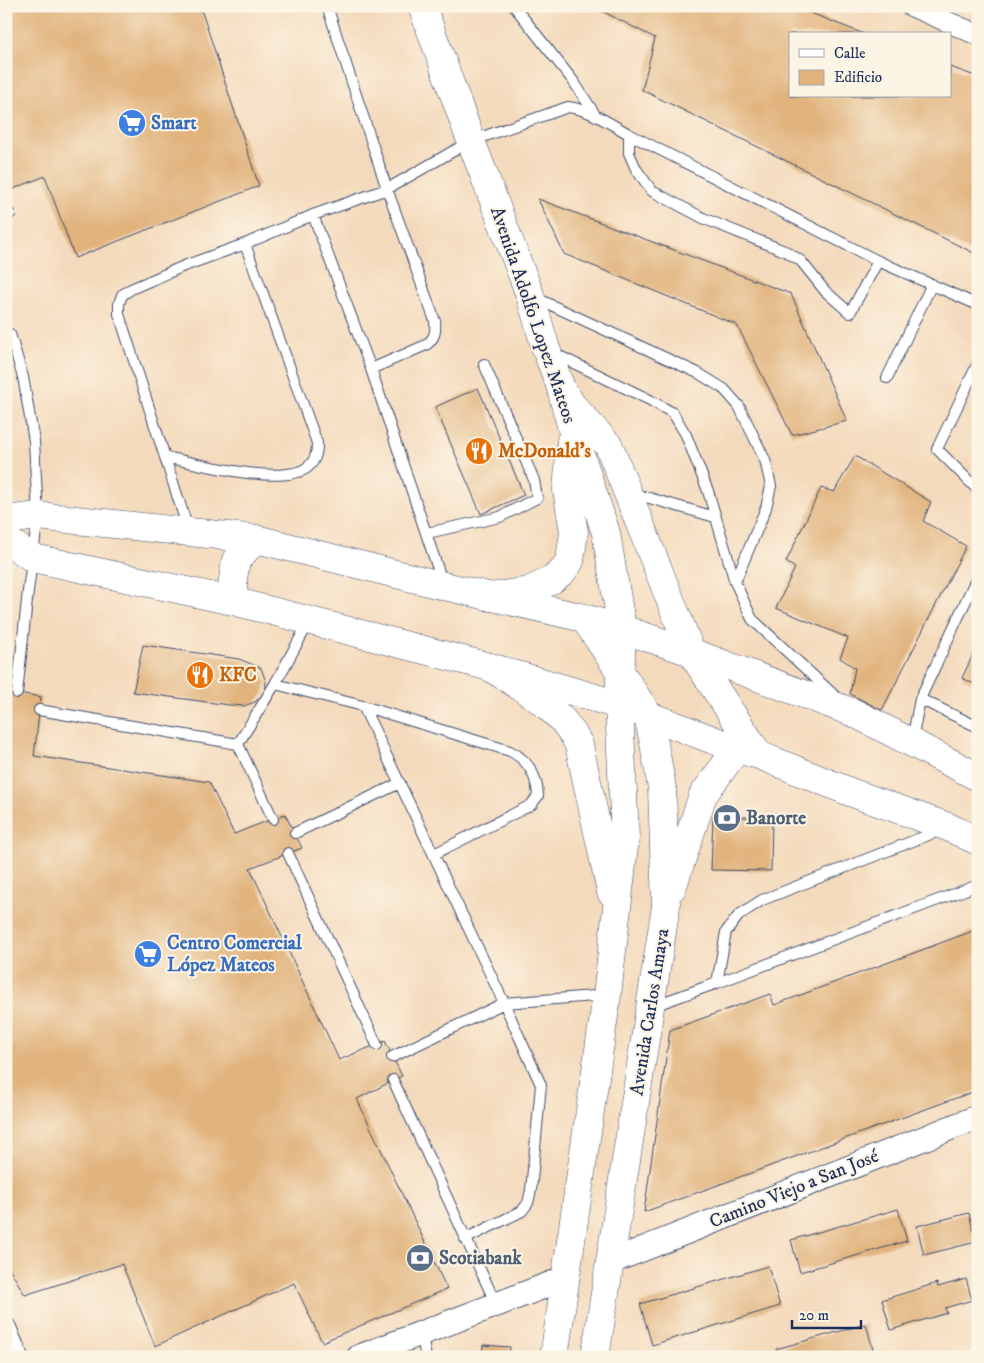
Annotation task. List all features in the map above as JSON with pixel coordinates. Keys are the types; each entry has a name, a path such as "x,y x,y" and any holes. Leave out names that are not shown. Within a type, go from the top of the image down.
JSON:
{"main road":[{"name":"Avenida Adolfo Lopez Mateos","path":"422,6 471,142 530,295 546,349 560,385 572,429 606,533 622,629"},
{"path":"560,385 571,404 609,446 691,652 748,752"},
{"path":"490,597 529,591 552,580 570,561 574,532 567,490 572,429"},
{"path":"6,520 38,516 256,539 444,586 584,618 691,652 854,713 978,778"},
{"path":"233,601 233,579 236,560 256,539"},
{"path":"6,540 33,558 233,601 490,667 619,705 948,827 978,840"},
{"name":"Avenida Carlos Amaya","path":"584,618 648,715 662,788 666,906 595,1357"},
{"path":"554,1357 607,995 625,838 619,705 622,629"},
{"path":"490,667 551,710 575,736 579,745 616,914"},
{"path":"666,906 703,795 748,752"}],"street":[{"path":"910,6 978,35"},
{"name":"Camino Viejo a San José","path":"610,1262 978,1117"},
{"path":"359,1357 566,1278"},
{"path":"6,1328 18,1357"}],"lane":[{"path":"327,6 387,189 435,321 436,331 433,339 426,345 370,369"},
{"path":"514,6 574,82 594,113"},
{"path":"190,532 119,314 119,304 122,295 131,289 184,266 245,244 313,215 387,189 471,142 568,107 594,113 629,134 878,260 978,305"},
{"path":"629,134 629,153 636,169 652,190 705,219 787,252 801,261 825,291 850,313 878,260"},
{"path":"313,215 370,369 444,586"},
{"path":"165,457 256,475 290,474 307,468 315,459 317,443 245,244"},
{"path":"887,378 932,284"},
{"path":"530,295 698,373 724,389 739,406 765,460 771,486 766,508 735,582"},
{"path":"10,334 24,377 34,441 38,516 18,692"},
{"path":"546,349 673,414 686,435 708,491 735,582 752,620 854,713"},
{"path":"978,363 937,449 978,490"},
{"path":"427,533 500,517 537,498 534,480 484,364"},
{"path":"626,491 715,517"},
{"path":"912,743 920,699 978,575"},
{"path":"238,744 275,684 310,621"},
{"path":"275,684 363,706 510,751 520,756 528,764 538,784 538,796 532,805 434,854"},
{"path":"920,699 978,727"},
{"path":"363,706 541,1085 531,1190 528,1203 522,1211 465,1239"},
{"path":"40,710 238,744"},
{"path":"238,744 273,819"},
{"path":"294,833 400,783"},
{"path":"717,983 726,932 739,915 770,897 948,827"},
{"path":"288,853 377,1045"},
{"path":"650,1007 978,885"},
{"path":"392,1056 504,1003 607,995"},
{"path":"393,1080 496,1304"},
{"path":"421,1333 426,1357"}],"building":[{"name":"Smart","path":"6,6 200,6 259,186 75,258 45,176 6,192"},
{"path":"592,6 793,6 859,32 789,32 789,98 952,98 952,68 978,77 978,255 642,90 655,38"},
{"path":"538,199 791,294 847,421 792,435 737,325 564,254"},
{"name":"McDonald's","path":"478,388 524,495 481,514 435,407"},
{"path":"855,456 931,502 923,521 966,546 882,710 850,694 855,668 840,658 848,638 776,608 795,568 786,562 821,488 834,492"},
{"path":"978,644 978,686 962,678"},
{"name":"KFC","path":"143,645 239,659 261,668 266,682 264,693 255,702 244,706 133,692"},
{"name":"Centro Comercial López Mateos","path":"6,691 41,697 34,756 209,782 234,834 285,814 302,848 250,868 339,1060 385,1041 402,1076 357,1099 447,1289 322,1342 294,1283 155,1346 122,1264 25,1295 6,1263"},
{"path":"713,816 772,818 771,871 711,870"},
{"path":"978,929 978,1090 644,1212 670,1030 770,994 774,1005"},
{"path":"898,1209 907,1241 800,1272 791,1240"},
{"path":"969,1213 976,1242 924,1255 917,1226"},
{"path":"768,1266 780,1306 652,1345 640,1304"},
{"path":"966,1279 972,1300 945,1308 947,1313 891,1330 882,1300 937,1283 938,1287"},
{"path":"866,1324 875,1357 779,1357 776,1349"},
{"path":"483,1345 510,1347 509,1357 482,1357"}],"place":[{"name":"Smart","path":"132,123"},
{"name":"McDonald's","path":"479,451"},
{"name":"KFC","path":"200,675"},
{"name":"Banorte","path":"727,818"},
{"name":"Centro Comercial López Mateos","path":"148,954"},
{"name":"Scotiabank","path":"420,1258"}]}
